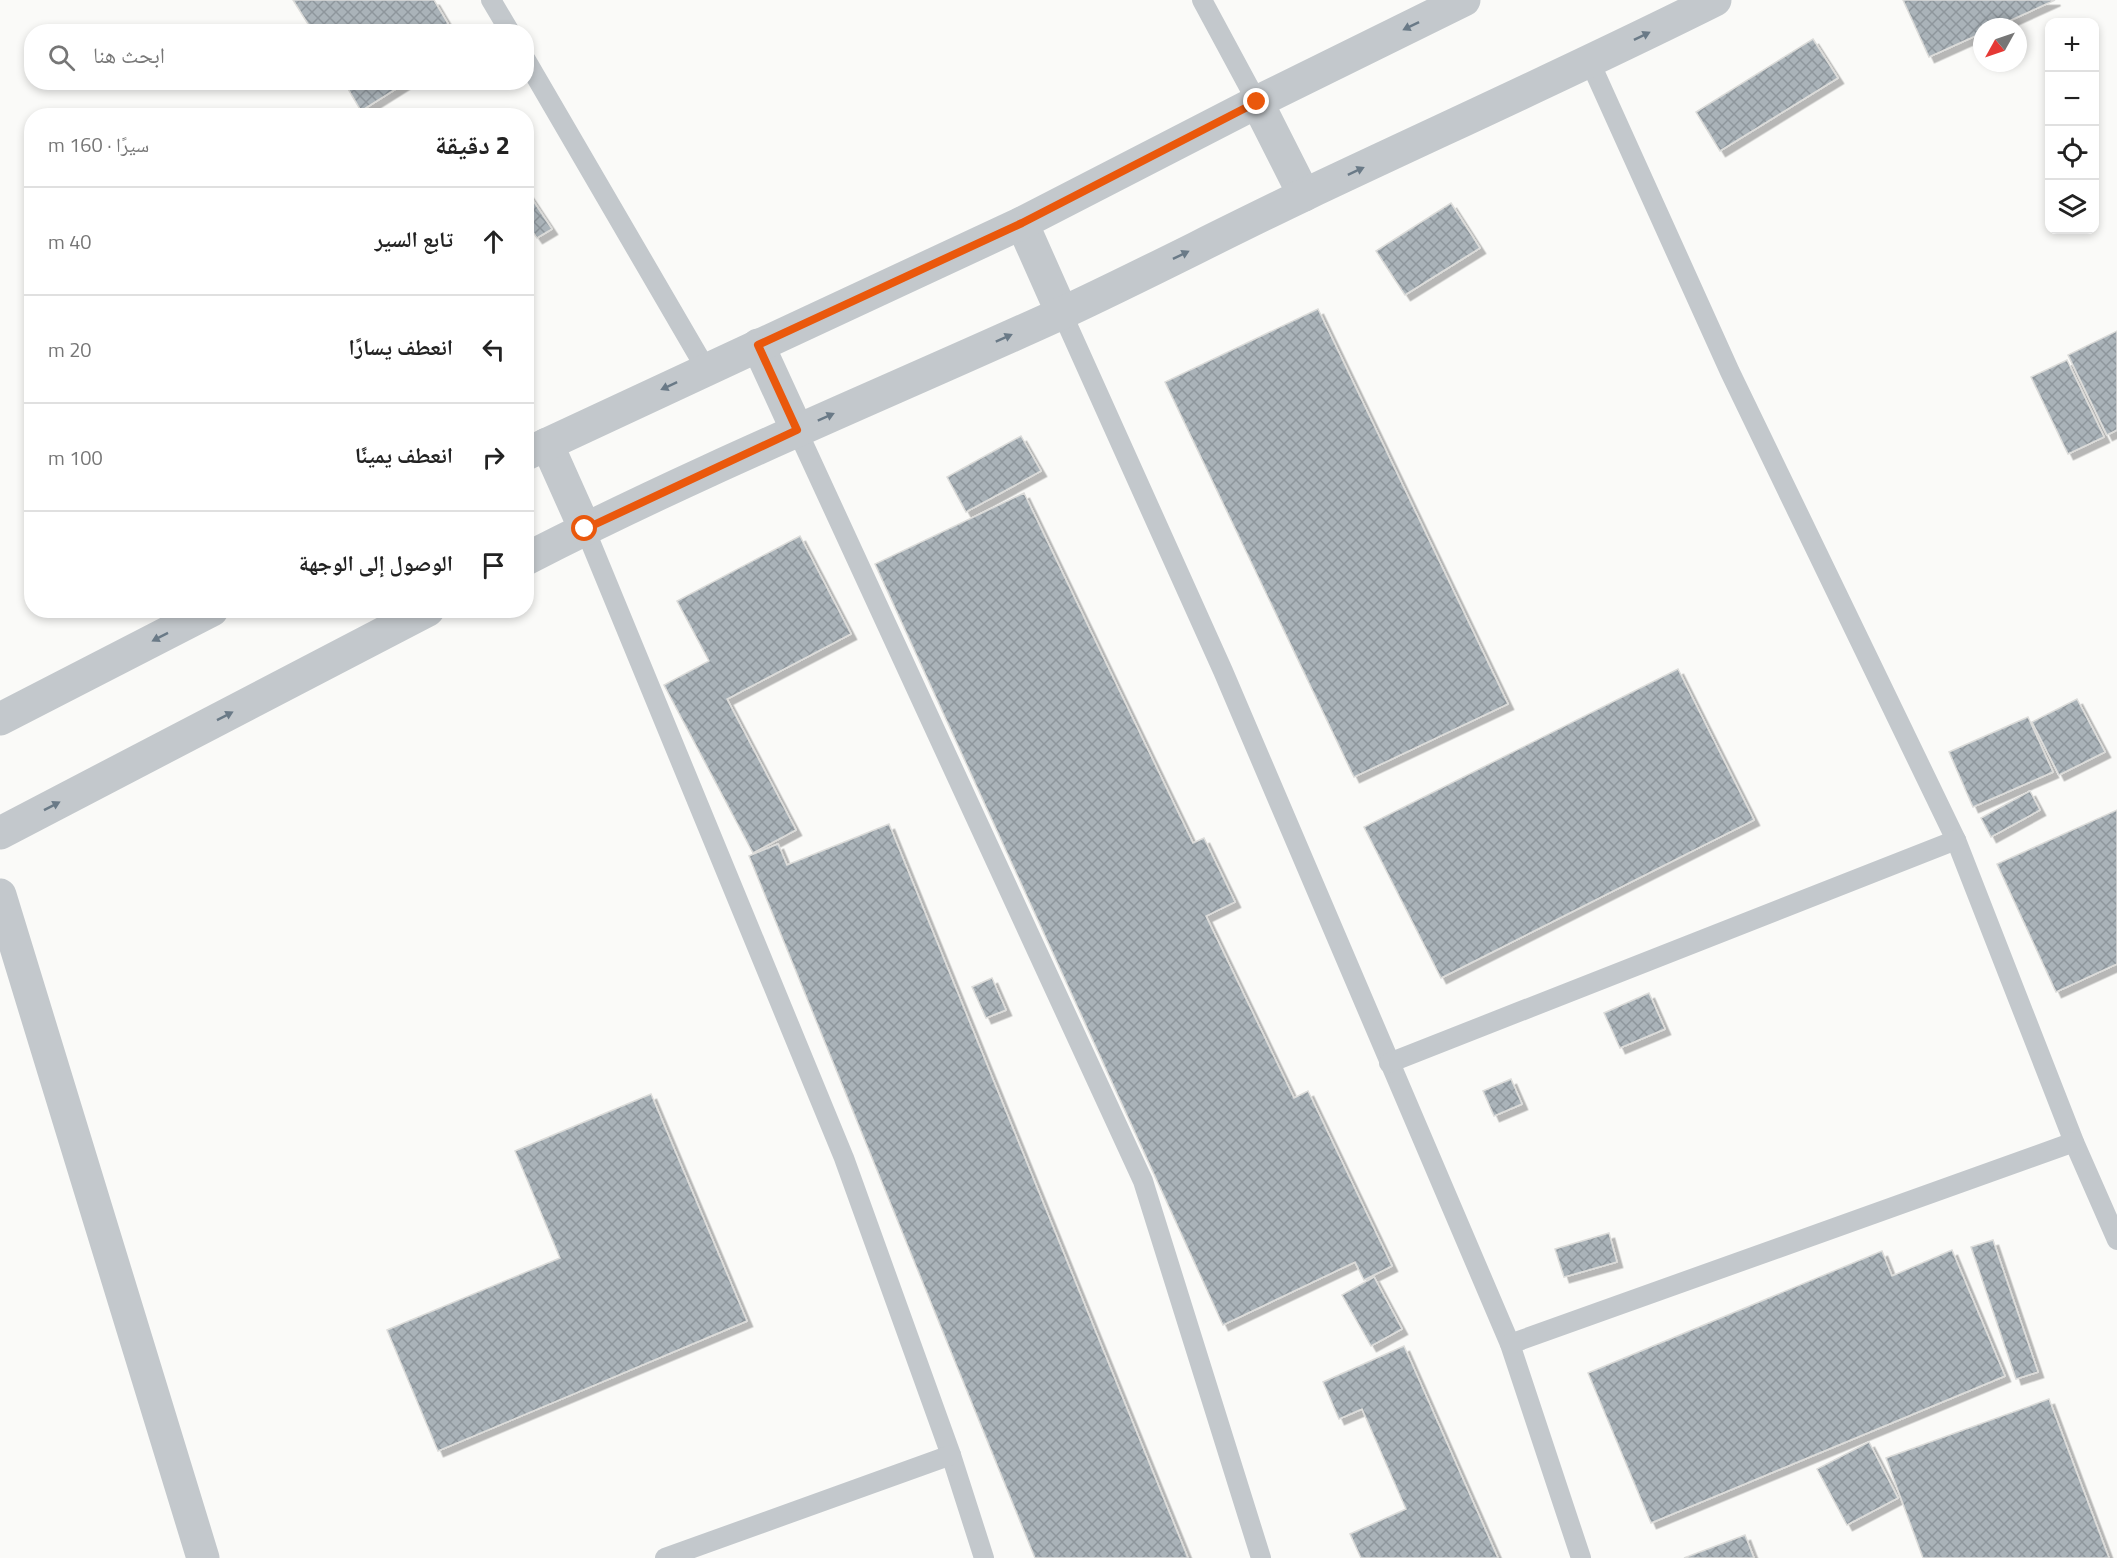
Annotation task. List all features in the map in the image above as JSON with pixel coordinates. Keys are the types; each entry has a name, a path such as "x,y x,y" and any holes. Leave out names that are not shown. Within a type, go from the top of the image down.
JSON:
{"street":[{"path":"585,529 537,449 1022,223 1257,102 1464,0"},
{"path":"534,555 797,430 1062,313 1304,195 1590,62 1715,0"},
{"path":"1257,102 1304,195"},
{"path":"1022,223 1062,313"},
{"path":"758,345 797,430"},
{"path":"0,719 196,618"},
{"path":"0,833 413,618"},
{"path":"0,895 203,1558"}],"lane":[{"path":"491,0 505,24"},
{"path":"1202,0 1257,102"},
{"path":"1590,62 1730,372 1956,840 2074,1143 2117,1240"},
{"path":"534,74 706,369"},
{"path":"1062,313 1223,671 1509,1344 1581,1558"},
{"path":"797,430 1143,1181 1261,1558"},
{"path":"585,529 844,1158 951,1455 984,1558"},
{"path":"1389,1063 1956,840"},
{"path":"1509,1344 2074,1143"},
{"path":"665,1558 951,1455"}],"building":[{"path":"293,0 434,0 448,24 308,24"},
{"path":"1903,0 2055,0 2016,18 1973,18 1973,37 1929,57"},
{"path":"1813,39 1838,78 1720,151 1696,112"},
{"path":"349,90 394,90 366,108 359,108"},
{"path":"534,202 552,229 537,238 534,234"},
{"path":"1451,203 1480,248 1405,295 1376,251"},
{"path":"1318,309 1508,704 1354,777 1165,382"},
{"path":"2117,331 2117,430 2107,435 2068,355"},
{"path":"2067,360 2104,437 2068,454 2031,377"},
{"path":"1021,436 1041,471 966,512 947,477"},
{"path":"1024,493 1193,843 1204,838 1235,902 1206,916 1294,1098 1308,1091 1392,1266 1364,1280 1355,1262 1223,1325 875,564"},
{"path":"800,536 851,634 727,699 796,830 753,853 664,685 709,661 677,601"},
{"path":"1678,669 1754,820 1441,978 1364,827"},
{"path":"2077,699 2105,752 2059,775 2032,722"},
{"path":"2028,717 2053,772 1973,807 1949,752"},
{"path":"2030,791 2040,810 1991,837 1981,818"},
{"path":"2117,810 2117,964 2056,992 1997,864"},
{"path":"889,824 1188,1558 1035,1558 749,856 778,844 787,865"},
{"path":"992,978 1006,1010 986,1018 972,987"},
{"path":"1649,993 1665,1029 1620,1048 1604,1013"},
{"path":"1511,1079 1522,1104 1494,1116 1483,1091"},
{"path":"651,1094 747,1321 438,1451 387,1330 560,1258 515,1151"},
{"path":"1609,1233 1617,1262 1564,1277 1555,1249"},
{"path":"1993,1240 2038,1372 2016,1379 1971,1247"},
{"path":"1952,1250 2005,1376 1651,1523 1588,1373 1882,1251 1892,1276"},
{"path":"1374,1277 1402,1329 1371,1346 1342,1295"},
{"path":"1404,1346 1498,1558 1361,1558 1350,1534 1406,1509 1362,1409 1339,1419 1323,1382"},
{"path":"2049,1399 2109,1558 1923,1558 1886,1458"},
{"path":"1869,1442 1898,1498 1847,1525 1817,1469"},
{"path":"1745,1535 1754,1558 1684,1558"}],"route":[{"path":"585,529 632,505 797,430 758,345 1022,223 1257,102"}]}
